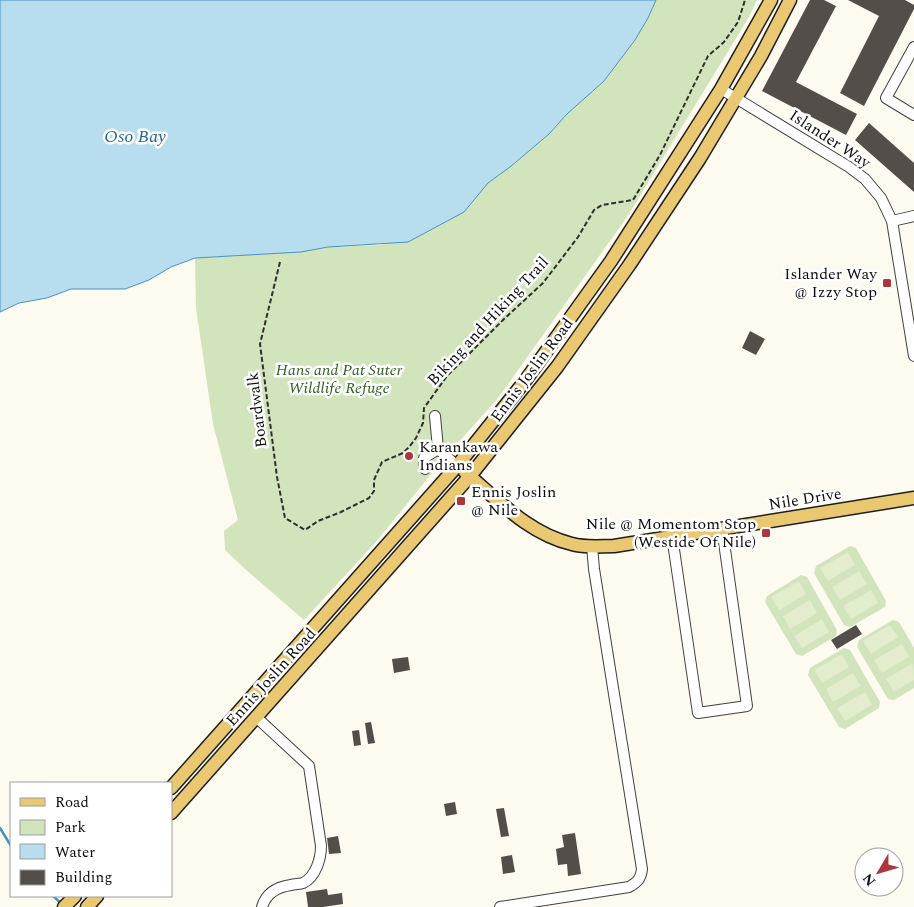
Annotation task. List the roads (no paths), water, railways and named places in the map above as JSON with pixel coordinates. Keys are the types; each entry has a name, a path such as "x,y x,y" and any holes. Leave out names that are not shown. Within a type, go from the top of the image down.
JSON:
{"main road":[{"name":"Ennis Joslin Road","path":"172,787 457,466 524,381 611,261 721,88 771,0"},
{"name":"Ennis Joslin Road","path":"172,811 470,476 557,367 630,264 700,158 761,56 790,0"},
{"name":"Nile Drive","path":"457,466 524,523 574,545 614,546 914,498"},
{"path":"244,706 256,717"},
{"path":"64,907 74,897"},
{"path":"86,907 96,897"}],"street":[{"path":"914,47 886,98 914,115"},
{"name":"Islander Way","path":"721,88 849,167 865,178 881,198 892,221 914,356"},
{"path":"892,221 914,216"},
{"path":"435,416 438,449 457,466"},
{"path":"425,469 424,458 438,449"},
{"path":"672,536 698,713 747,706 722,528"},
{"path":"500,907 630,887 637,883 641,876 642,869 594,569 592,546"},
{"path":"256,717 309,766 321,846 321,857 312,876 303,883 283,886 275,890 267,896 262,907"}],"water":[{"name":"Oso Bay","path":"0,0 656,0 635,40 604,81 567,114 549,134 488,183 464,212 408,242 328,247 301,252 195,258 125,289 71,289 47,298 19,303 0,312"}],"waterway":[{"path":"0,828 10,844"},
{"path":"54,897 62,904"}],"place":[{"name":"Islander Way @ Izzy Stop","path":"887,283"},
{"name":"Karankawa Indians","path":"409,456"},
{"name":"Ennis Joslin @ Nile","path":"461,501"},
{"name":"Nile @ Momentom Stop (Westide Of Nile)","path":"766,533"}],"park label":[{"name":"Hans and Pat Suter Wildlife Refuge","path":"339,379"}]}
